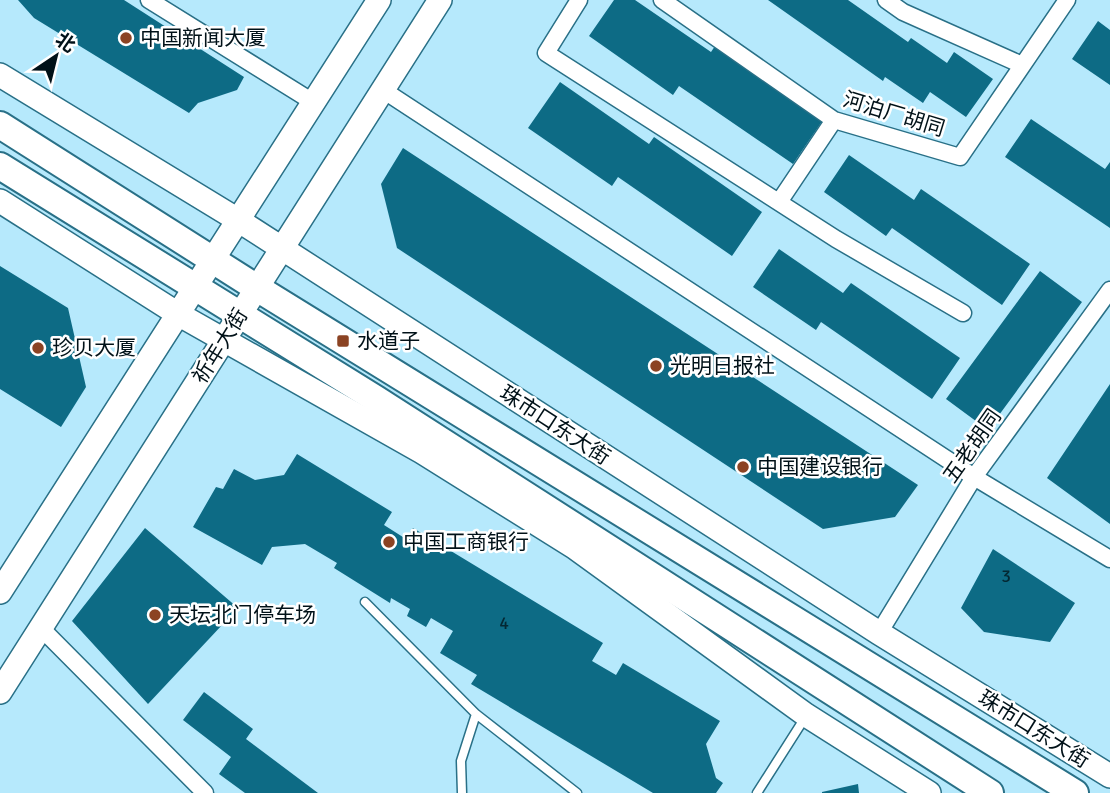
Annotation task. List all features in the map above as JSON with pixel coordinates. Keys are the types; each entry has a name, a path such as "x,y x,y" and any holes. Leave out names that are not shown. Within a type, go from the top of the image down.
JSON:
{"main road":[{"name":"珠市口东大街","path":"0,125 257,288 1075,793"},
{"path":"0,166 240,315 990,793"}],"street":[{"path":"149,0 313,102"},
{"path":"0,592 379,0"},
{"name":"祈年大街","path":"0,692 440,0"},
{"path":"579,0 546,53 779,202 963,313"},
{"name":"河泊厂胡同","path":"662,0 834,120 960,157 1067,0"},
{"path":"886,0 903,12 1021,65"},
{"name":"珠市口东大街","path":"0,75 238,220 879,633 1110,776"},
{"path":"383,90 974,477 1110,559"},
{"path":"779,202 834,120"},
{"path":"0,201 178,314 422,452 574,547 806,715 929,793"},
{"name":"五老胡同","path":"879,633 974,477 1110,290"},
{"path":"41,628 205,793"}],"lane":[{"path":"365,602 476,714 577,793"},
{"path":"462,793 461,761 476,714"},
{"path":"757,793 806,715"}],"building":[{"name":"中国新闻大厦","path":"18,0 124,0 244,77 237,90 198,103 189,113 34,18"},
{"path":"614,0 635,0 711,52 715,46 823,120 793,164 679,86 673,95 589,36"},
{"path":"768,0 848,0 908,42 911,38 947,63 954,52 993,79 966,117 930,92 923,103 885,77 883,81"},
{"path":"1098,21 1110,30 1110,85 1072,59"},
{"path":"560,82 649,144 654,137 762,212 732,256 618,177 612,186 528,128"},
{"path":"1031,119 1105,169 1110,162 1110,228 1005,157"},
{"name":"光明日报社","path":"403,148 918,485 895,517 823,529 397,248 381,184"},
{"path":"849,155 914,200 921,189 1030,264 1002,305 892,228 886,236 824,192"},
{"path":"779,249 843,293 851,283 960,358 932,399 821,322 816,330 753,287"},
{"name":"珍贝大厦","path":"0,266 68,308 86,387 61,427 0,389"},
{"path":"1040,271 1082,302 988,430 946,399"},
{"path":"1110,384 1110,524 1047,478"},
{"path":"297,454 392,512 384,525 406,539 413,528 603,643 592,661 616,675 623,663 720,721 706,744 716,778 723,783 716,793 653,793 471,684 477,675 440,653 453,631 431,618 426,627 407,616 410,609 391,598 390,603 334,568 337,563 305,544 272,547 262,565 193,527 216,487 223,489 234,469 255,480 284,475"},
{"name":"天坛北门停车场","path":"145,528 238,608 148,704 72,621"},
{"path":"993,549 1075,603 1050,642 984,632 961,608"},
{"path":"204,692 253,729 246,739 318,793 245,793 219,774 231,757 183,720"},
{"path":"858,784 859,793 822,793 822,792"}],"place":[{"name":"中国新闻大厦","path":"126,38"},
{"name":"水道子","path":"343,341"},
{"name":"珍贝大厦","path":"38,348"},
{"name":"光明日报社","path":"656,366"},
{"name":"中国建设银行","path":"743,467"},
{"name":"中国工商银行","path":"389,542"},
{"name":"天坛北门停车场","path":"155,615"}]}
